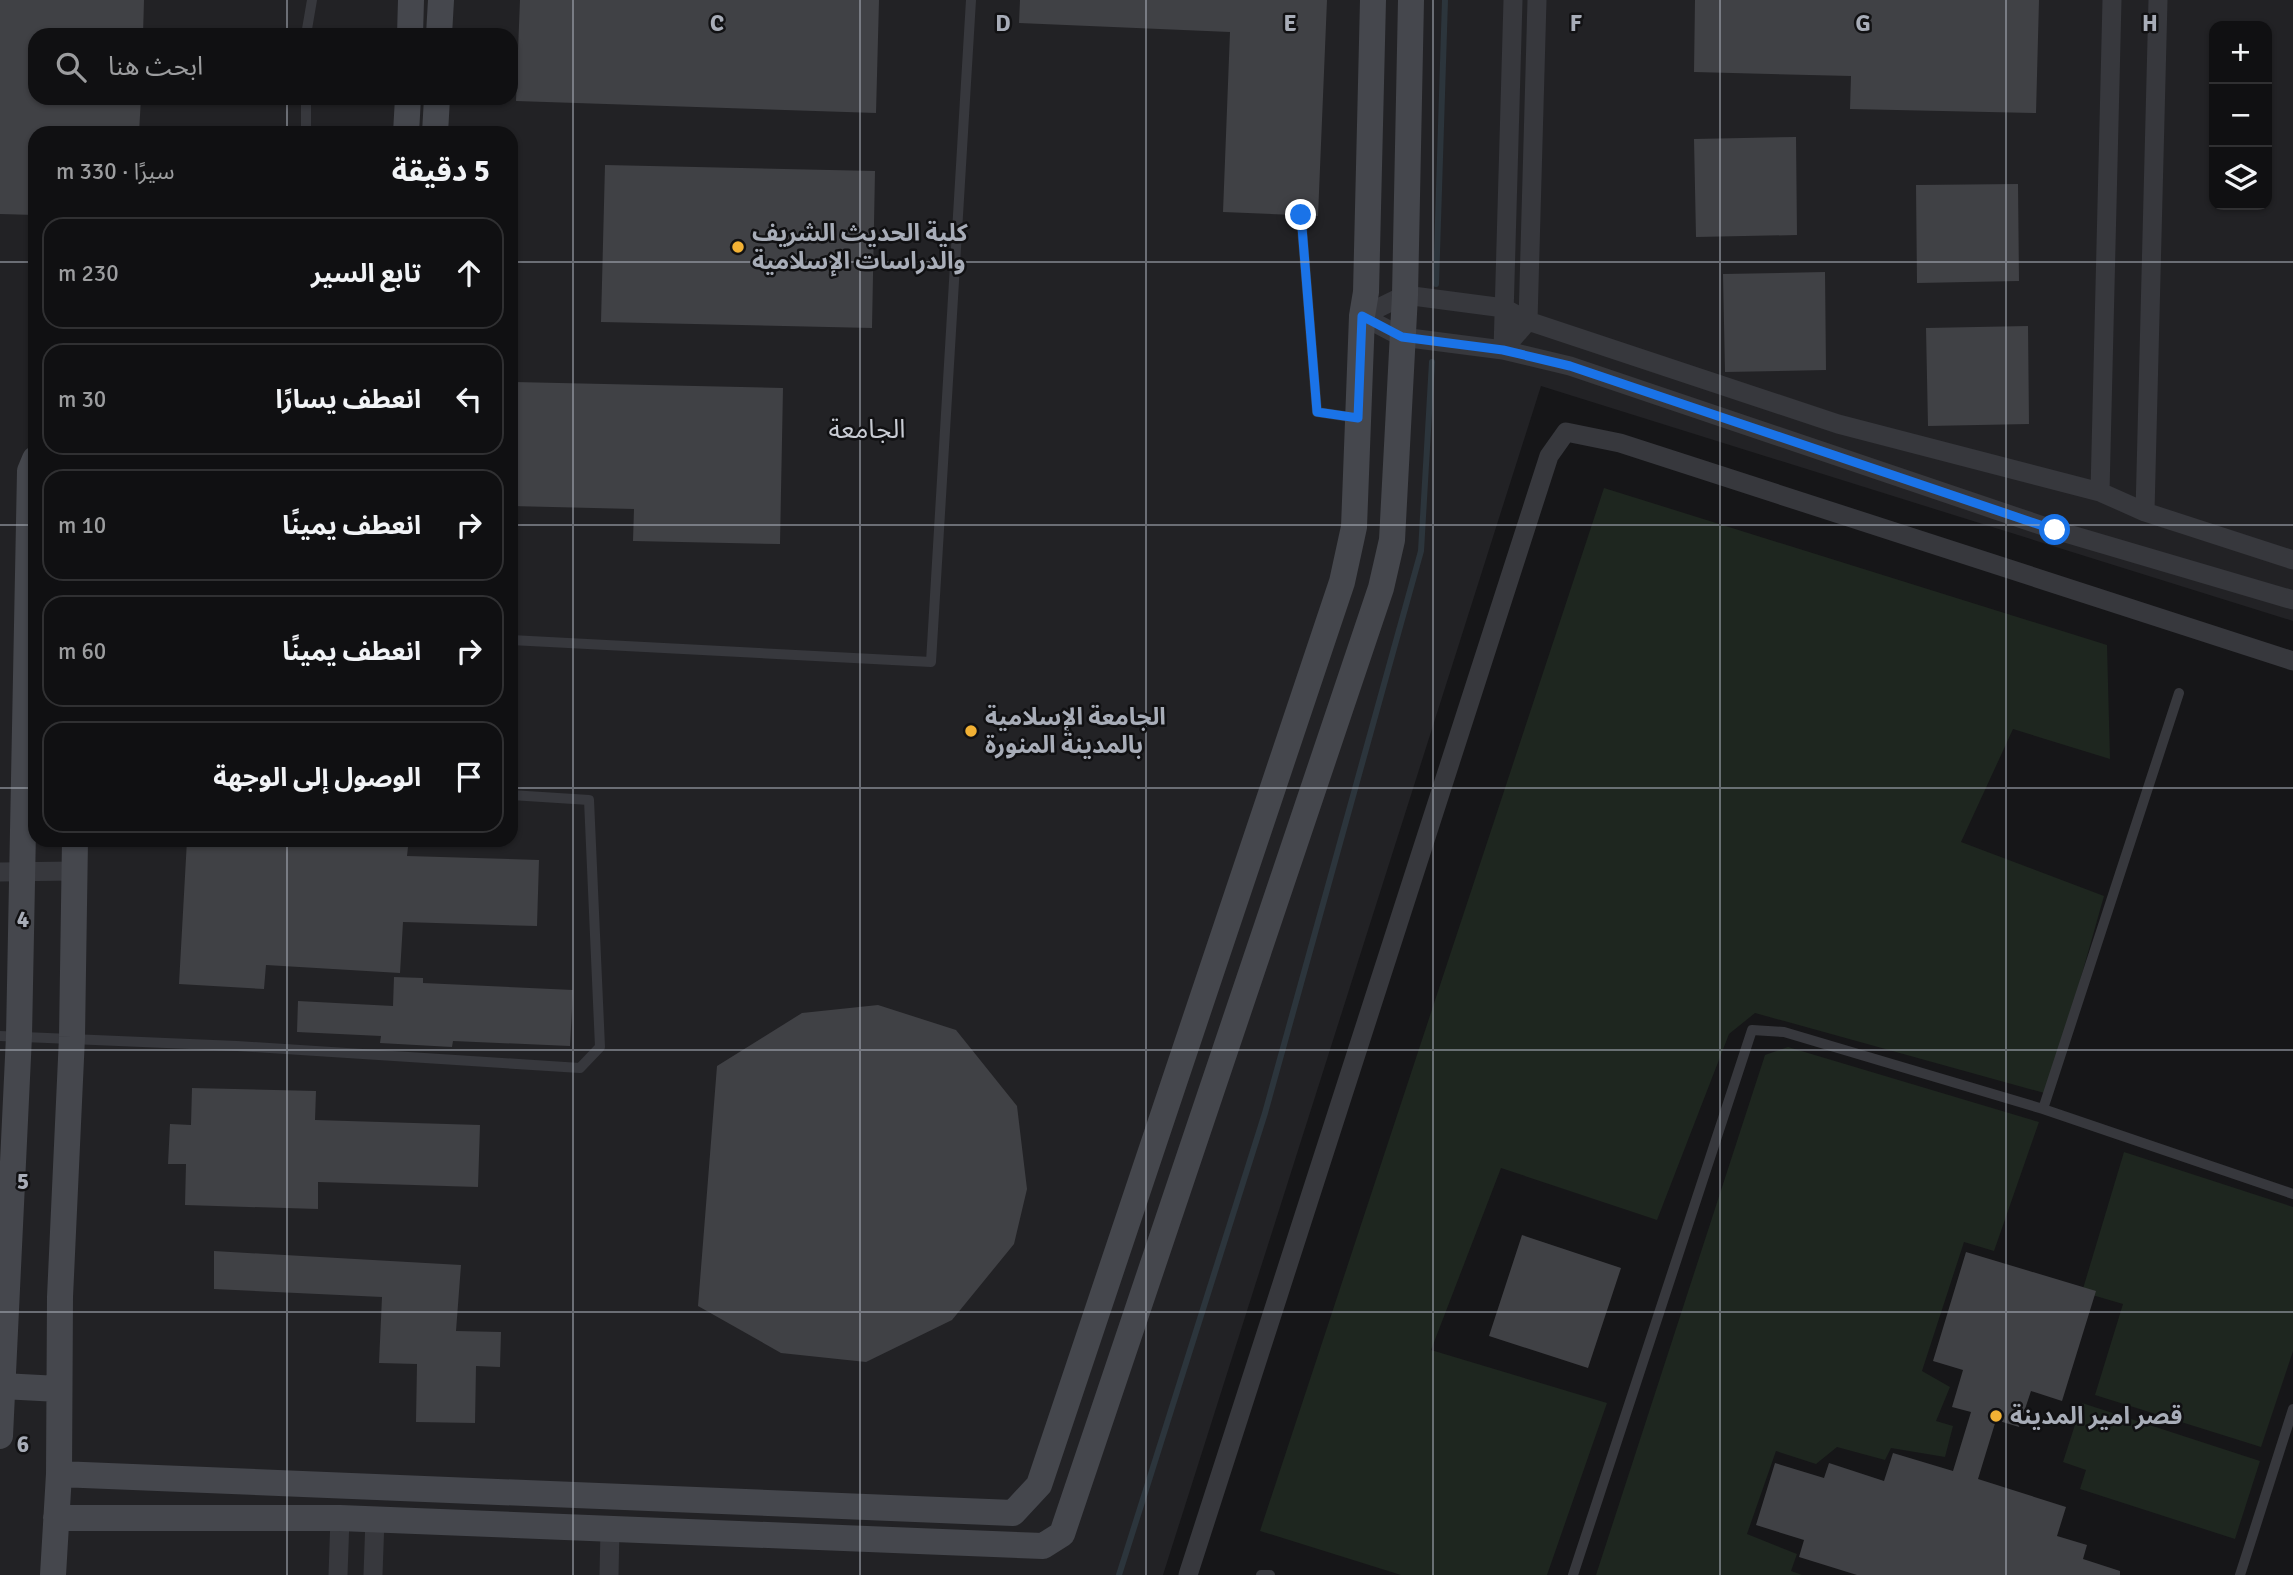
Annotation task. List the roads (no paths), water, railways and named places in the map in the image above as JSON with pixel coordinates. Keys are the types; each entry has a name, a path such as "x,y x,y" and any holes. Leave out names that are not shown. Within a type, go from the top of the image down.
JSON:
{"main road":[{"path":"410,28 411,0"},
{"path":"439,28 441,0"},
{"path":"59,1474 1013,1513 1039,1485 1342,582 1354,527 1362,316 1366,292 1373,0"},
{"path":"56,1518 340,1518 1043,1546 1062,1534 1381,588 1392,540 1405,295 1411,0"},
{"path":"406,126 408,105"},
{"path":"436,126 437,105"},
{"path":"0,1436 9,1297 4,1244 12,872 28,753"},
{"path":"53,1575 59,1474 60,1297 72,1037 75,847"},
{"path":"2,1386 59,1390"}],"street":[{"path":"1503,350 1513,0"},
{"path":"1503,350 1528,321 1537,0"},
{"path":"2100,492 2112,0"},
{"path":"2145,512 2158,0"},
{"path":"1362,316 1405,295 1504,308 1528,321 1838,424 2100,492 2145,512 2293,560"},
{"path":"1362,316 1402,337 1503,350 1570,366 2055,530 2293,600"},
{"path":"1188,1575 1549,456 1566,432 1620,443 2293,661"},
{"path":"12,872 74,871"},
{"path":"338,1575 340,1518"},
{"path":"373,1575 375,1519"},
{"path":"609,1575 610,1529"}],"lane":[{"path":"307,28 312,0"},
{"path":"518,640 931,662 971,0"},
{"path":"306,105 306,126"},
{"path":"1301,215 1317,412 1358,418"},
{"path":"2043,1109 2179,693"},
{"path":"10,1036 72,1037 580,1068 600,1047 589,800 518,795"},
{"path":"1573,1575 1752,1030 1784,1032 2043,1109 2293,1194"},
{"path":"2240,1575 2293,1409"},
{"path":"1261,1575 1270,1575"}],"waterway":[{"path":"1436,284 1445,0"},
{"path":"1119,1575 1265,1113 1421,551 1432,362"}],"place":[{"name":"كلية الحديث الشريف والدراسات الإسلامية","path":"738,247"},
{"name":"الجامعة الإسلامية بالمدينة المنورة","path":"971,731"},
{"name":"قصر امير المدينة","path":"1996,1416"}],"district":[{"name":"الجامعة","path":"867,429"}]}
